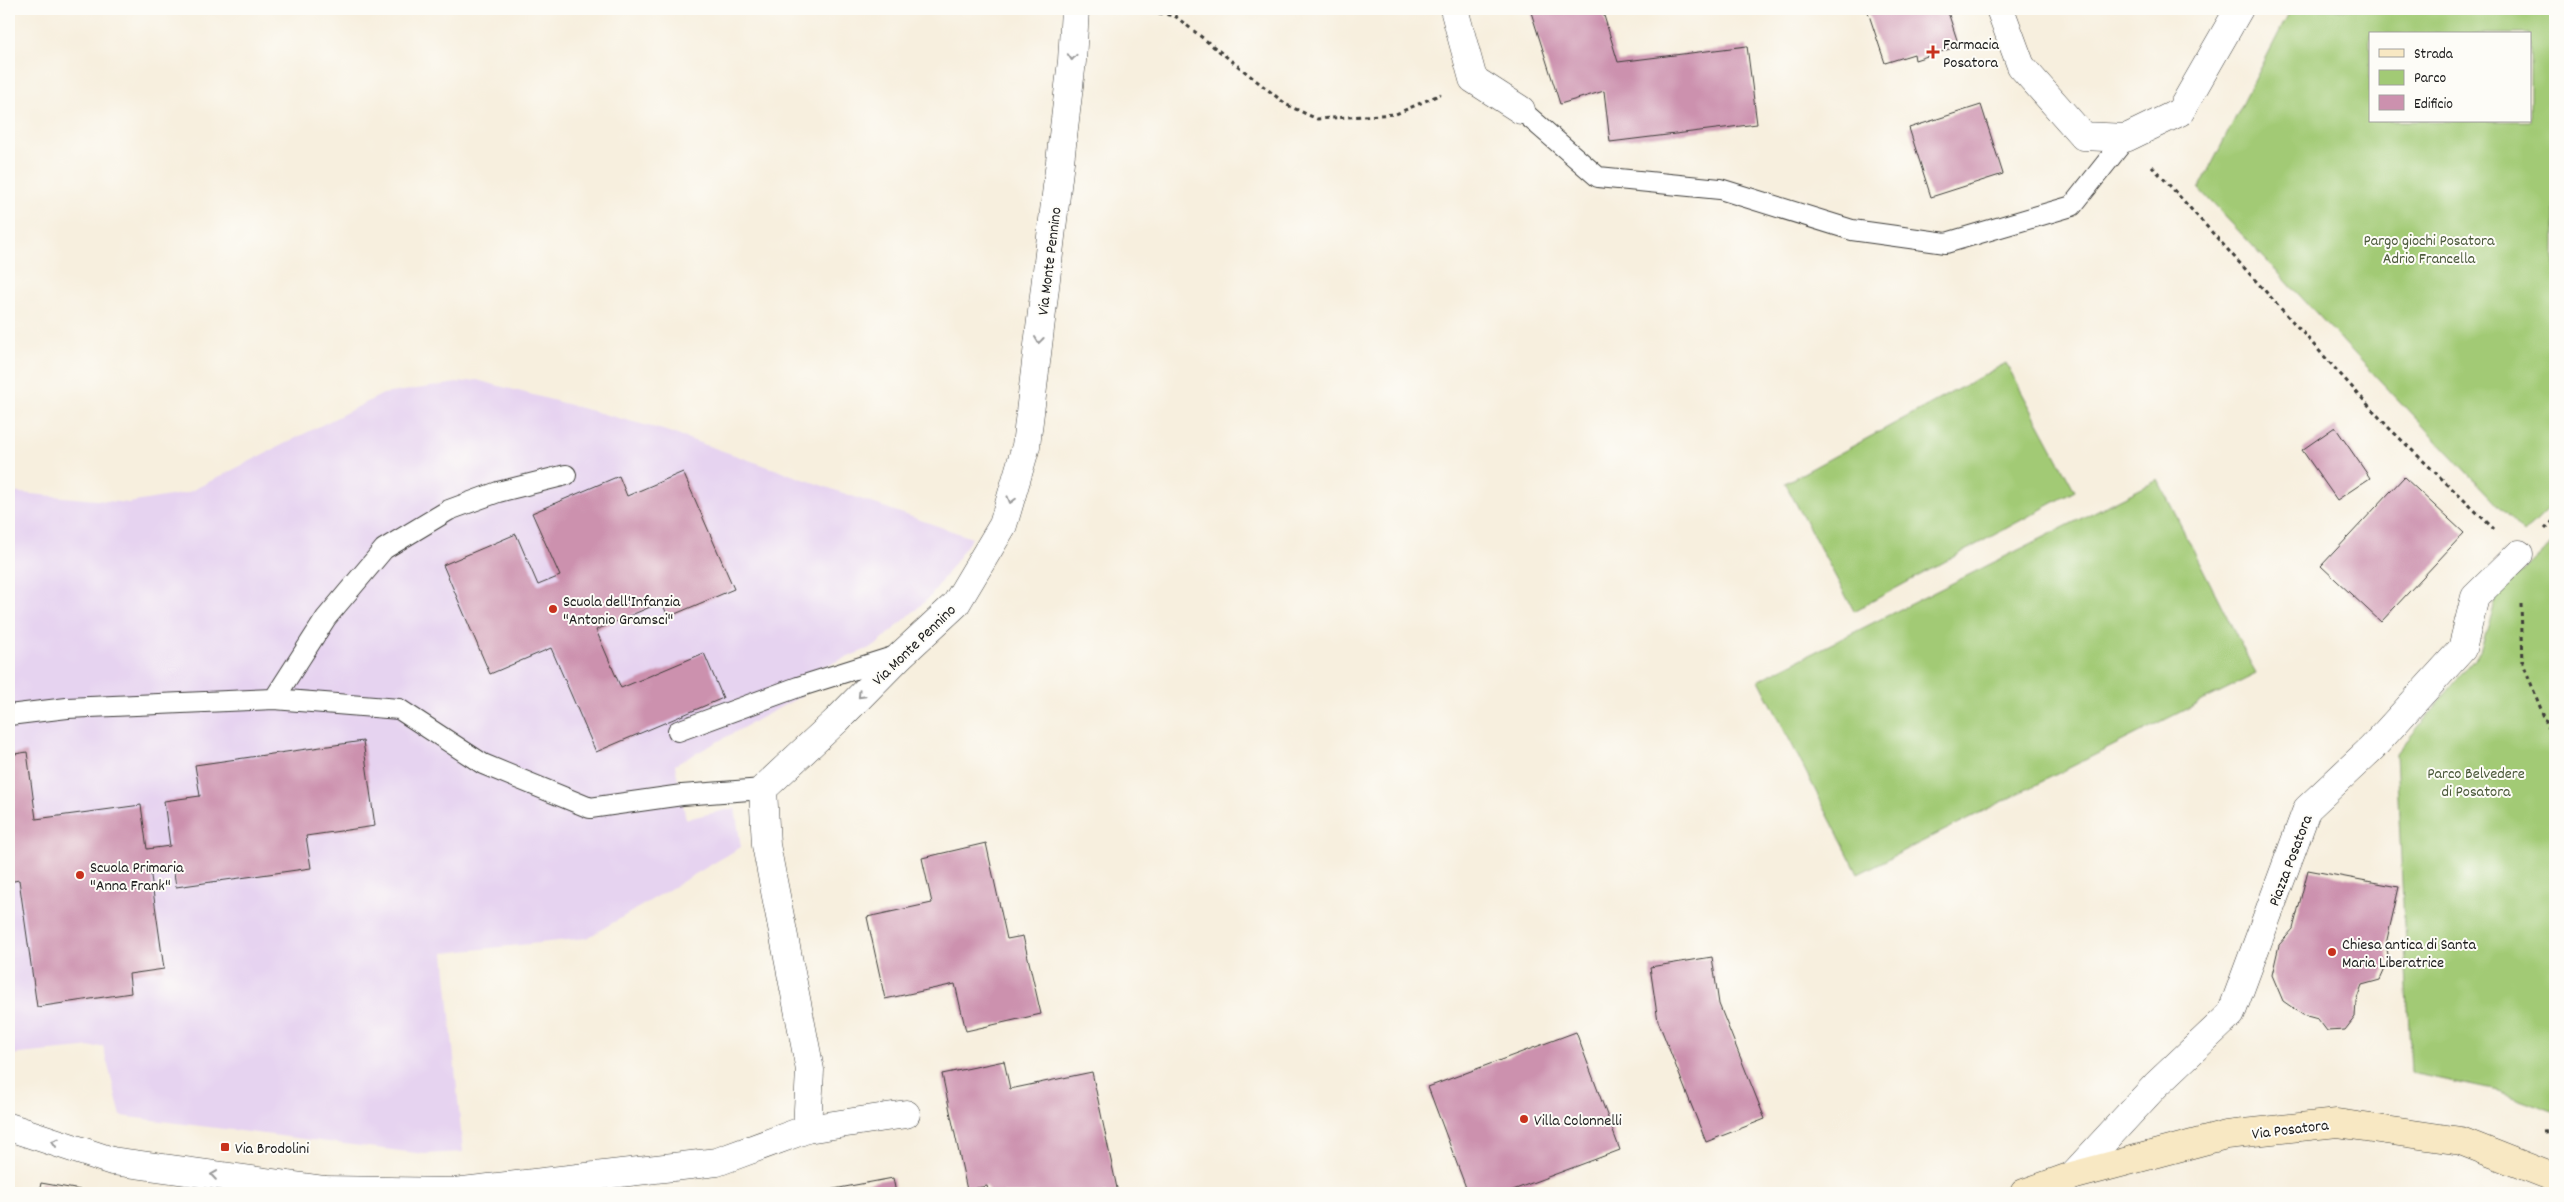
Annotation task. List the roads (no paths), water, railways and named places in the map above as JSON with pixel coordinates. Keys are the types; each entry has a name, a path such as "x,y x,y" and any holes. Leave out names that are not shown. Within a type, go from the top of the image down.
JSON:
{"street":[{"name":"Via Monte Pennino","path":"763,789 956,604 1004,525 1026,446 1072,61 1075,9"},
{"path":"1454,9 1473,80 1521,110"},
{"path":"2000,9 2020,66 2083,136 2126,138 2180,112 2239,9"},
{"name":"Piazza Posatora","path":"2072,1176 2156,1085 2231,1014 2307,809 2372,748 2462,649 2475,597 2520,554"},
{"path":"763,789 766,845 810,1070 807,1129"},
{"path":"9,1127 112,1161 325,1190 454,1193 717,1162 807,1129 906,1114"},
{"name":"Via Posatora","path":"2024,1193 2072,1176 2226,1135 2337,1123 2412,1132 2461,1141 2555,1178"}],"lane":[{"path":"1521,110 1598,178 1720,189 1852,230 1946,242 2072,206 2126,138"},
{"path":"274,699 326,618 384,549 449,510 498,492 566,475"},
{"path":"678,731 798,687 901,655"},
{"path":"9,715 67,708 274,699 400,709 483,764 590,808 682,795 763,789"}],"place":[{"name":"Farmacia Posatora","path":"1933,52"},
{"name":"Scuola dell'Infanzia \"Antonio Gramsci\"","path":"553,609"},
{"name":"Scuola Primaria \"Anna Frank\"","path":"80,875"},
{"name":"Chiesa antica di Santa Maria Liberatrice","path":"2332,952"},
{"name":"Villa Colonnelli","path":"1524,1119"},
{"name":"Via Brodolini","path":"225,1147"}],"park label":[{"name":"Pargo giochi Posatora Adrio Francella","path":"2429,248"},
{"name":"Parco Belvedere di Posatora","path":"2476,781"}]}
